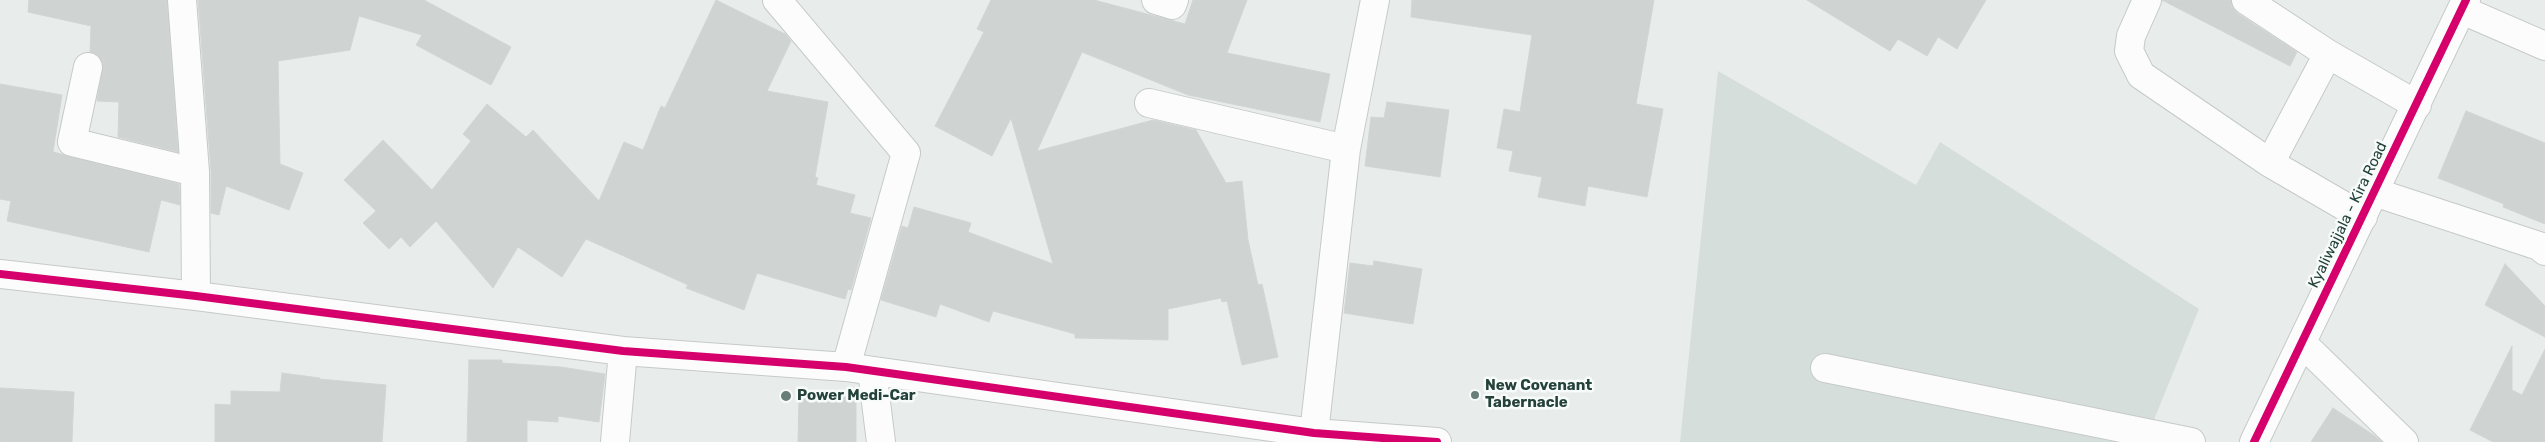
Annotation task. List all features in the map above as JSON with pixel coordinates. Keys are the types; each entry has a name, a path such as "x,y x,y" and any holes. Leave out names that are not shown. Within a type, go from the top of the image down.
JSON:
{"street":[{"path":"182,0 195,172 196,296"},
{"path":"777,0 906,153 846,366"},
{"path":"1156,0 1172,5 1174,0"},
{"path":"1314,433 1346,149 1375,0"},
{"path":"2147,0 2131,36 2129,51 2142,75 2270,163 2363,217"},
{"path":"2246,0 2328,54 2417,105"},
{"path":"2464,5 2545,46"},
{"name":"Kyaliwajjala - Kira Road","path":"2254,442 2464,5"},
{"path":"2270,163 2328,54"},
{"path":"88,67 72,142 195,172"},
{"path":"1150,103 1346,149"},
{"path":"2374,192 2539,246 2545,251"},
{"path":"0,274 196,296 622,351 846,366 1314,433 1437,442"},
{"path":"2302,343 2404,442"},
{"path":"615,442 622,351"},
{"path":"1825,368 2191,442"},
{"path":"872,371 881,442"}],"shaded area":[{"path":"1718,71 1916,185 1940,142 2199,309 2145,442 1680,442"}],"building":[{"path":"29,0 167,0 178,152 118,137 119,102 97,101 103,63 98,55 90,52 91,26 28,12"},
{"path":"198,0 424,0 511,47 491,85 416,45 422,35 359,16 350,50 278,61 280,164 303,173 289,210 226,186 219,215 211,213 211,171"},
{"path":"716,0 785,34 791,41 767,91 828,102 815,177 818,178 816,185 855,195 850,213 871,218 851,290 848,289 845,299 757,273 744,310 686,288 688,285 586,239 562,277 518,247 493,288 436,221 410,247 401,237 389,249 363,223 376,211 344,180 383,140 432,190 471,141 463,134 487,104 526,137 533,130 599,201 624,142 643,150 661,106 665,108"},
{"path":"991,0 1094,0 1185,24 1193,0 1247,0 1227,53 1330,74 1320,122 1188,95 1082,52 1037,151 1153,120 1196,130 1226,183 1242,181 1248,240 1258,285 1262,284 1278,357 1242,365 1227,301 1222,302 1221,298 1168,309 1168,340 1075,338 1075,334 993,311 989,322 940,304 936,317 881,300 902,226 908,228 914,207 971,223 968,232 1053,264 1011,118 992,156 935,126 984,32 977,29"},
{"path":"1412,0 1654,0 1636,104 1663,109 1647,197 1588,186 1585,206 1538,197 1542,177 1509,171 1513,151 1497,148 1504,109 1520,112 1532,35 1411,17"},
{"path":"1807,0 1986,0 1957,49 1938,37 1927,56 1898,39 1890,51"},
{"path":"2162,0 2231,0 2232,7 2237,13 2297,52 2290,66"},
{"path":"0,84 62,95 53,152 179,184 180,205 161,200 149,252 7,221 11,201 0,199"},
{"path":"1387,102 1449,110 1440,177 1365,166 1371,117 1384,118"},
{"path":"2466,111 2545,143 2545,224 2503,207 2504,204 2438,178"},
{"path":"1374,261 1422,269 1413,324 1344,313 1350,263 1373,266"},
{"path":"2505,264 2545,306 2545,337 2485,305"},
{"path":"2512,346 2512,390 2522,395 2545,349 2545,442 2493,442 2470,430"},
{"path":"469,360 502,360 502,363 561,367 605,374 599,422 558,416 558,422 527,420 527,442 467,442"},
{"path":"282,373 319,379 386,385 382,442 215,442 215,404 231,405 231,391 280,392"},
{"path":"0,388 74,392 72,442 0,442"},
{"path":"799,396 856,397 856,442 798,442"},
{"path":"2333,408 2375,436 2382,442 2311,442"}],"cycle path":[{"path":"2254,442 2466,0"},
{"path":"0,274 196,296 623,351 846,367 1314,433 1437,442"}],"place":[{"name":"New Covenant Tabernacle","path":"1475,395"},
{"name":"Power Medi-Car","path":"786,396"}]}
